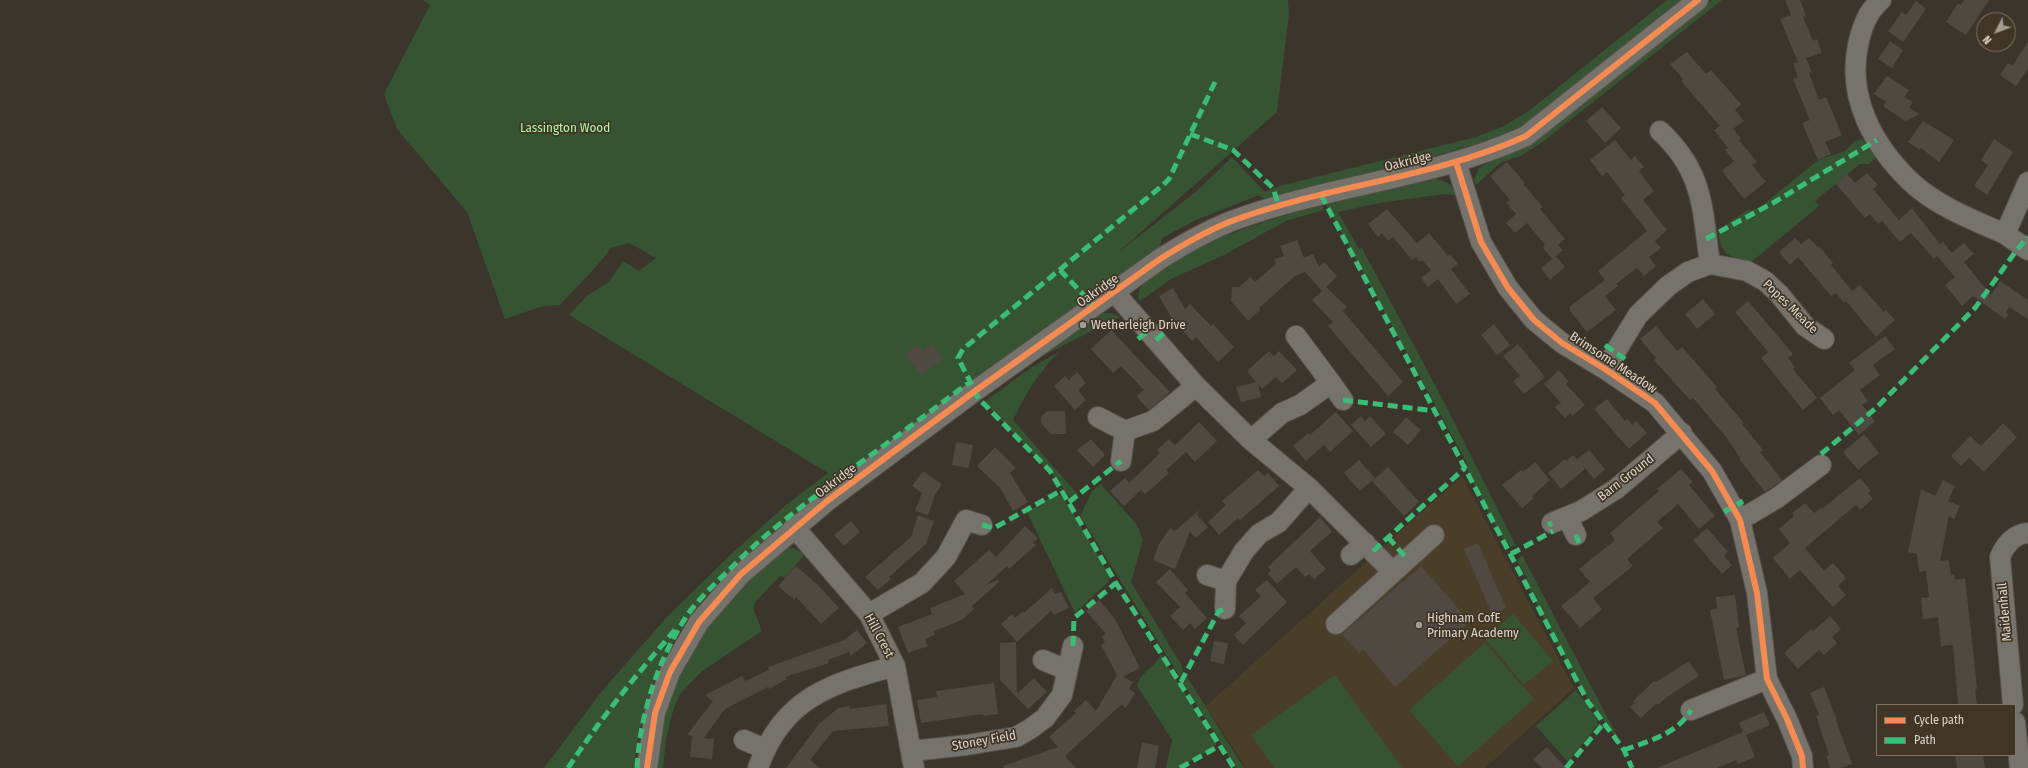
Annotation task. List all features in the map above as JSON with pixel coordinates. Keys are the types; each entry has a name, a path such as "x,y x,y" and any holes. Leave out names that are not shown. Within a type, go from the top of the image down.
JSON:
{"street":[{"name":"Oakridge","path":"647,768 655,713 670,672 699,622 741,574 794,528 975,390 1115,293 1160,259 1184,244 1228,223 1267,209 1456,162 1496,149 1526,136 1698,0"},
{"path":"1876,2 1869,14 1860,37 1854,62 1855,85 1860,106 1877,140 1911,182 1954,212 2005,234 2028,250"},
{"path":"1605,369 1638,315 1668,286 1688,272 1710,264 1700,196 1687,162 1671,134"},
{"name":"Brimsome Meadow","path":"1456,162 1481,242 1508,288 1534,320 1562,343 1605,369 1655,403 1712,470 1740,520 1757,593 1768,679 1787,719 1802,756 1803,768"},
{"path":"2005,234 2028,182"},
{"name":"Popes Meade","path":"1710,264 1747,272 1765,281 1780,294 1805,326 1824,339"},
{"path":"1115,293 1196,386 1251,440 1309,488 1363,549 1393,572"},
{"path":"1296,336 1343,400"},
{"path":"1251,440 1282,413 1300,405 1330,384"},
{"path":"1098,417 1125,431 1153,421 1196,386"},
{"path":"1121,461 1125,431"},
{"name":"Barn Ground","path":"1576,536 1559,520 1581,511 1616,489 1682,433"},
{"path":"1740,520 1818,475"},
{"path":"1225,609 1226,581 1244,550 1259,534 1279,522 1309,488"},
{"path":"869,614 922,583 946,557 966,520 982,525"},
{"name":"Hill Crest","path":"794,528 869,614 895,666 913,759"},
{"name":"Maidenhall","path":"2013,704 2000,557 2003,550 2014,538 2028,533"},
{"path":"1336,624 1434,535"},
{"path":"1207,575 1226,581"},
{"name":"Stoney Field","path":"913,759 967,745 1016,737 1030,730 1045,718 1062,695 1072,646"},
{"path":"1043,660 1067,670"},
{"path":"758,768 765,748 783,722 807,699 837,683 895,666"},
{"path":"1703,711 1768,679"},
{"path":"2016,731 2020,768"},
{"path":"744,740 765,748"}],"shaded area":[{"name":"Highnam CofE Primary Academy","path":"1462,476 1574,688 1485,768 1246,768 1206,706"}],"green space":[{"name":"Lassington Wood","path":"423,0 1288,0 1289,14 1277,112 1115,255 1198,190 1232,157 1265,192 1280,186 1476,137 1504,126 1530,110 1667,0 1682,0 1535,118 1523,125 1478,143 1382,170 1284,193 1266,200 1259,195 1196,220 1162,238 1160,246 807,504 729,571 706,596 686,622 669,651 655,681 640,728 635,768 544,768 602,691 665,619 730,555 786,505 828,473 569,315 588,295 609,282 623,261 639,271 656,258 629,243 611,248 593,270 560,305 543,306 505,319 467,212 397,129 384,94 430,5"},
{"path":"1712,0 1722,0 1540,144 1522,155 1500,163 1476,185 1474,180 1479,168 1551,128"},
{"path":"1862,139 1876,158 1869,164 1860,164 1815,201 1819,206 1750,263 1731,256 1723,250 1718,230 1749,209 1751,211 1764,204 1818,160 1845,151 1855,141"},
{"path":"1435,178 1450,184 1456,195 1445,194 1379,203 1338,212 1359,249 1362,248 1443,400 1516,546 1507,547 1468,474 1467,463 1326,205"},
{"path":"1322,205 1324,210 1286,221 1224,255 1171,279 1140,301 1138,299 1144,283 1161,268 1186,253 1248,228"},
{"path":"1103,313 1111,313 1120,317 1034,360 1093,316"},
{"path":"1059,352 1033,384 1013,420 1079,496 1075,498 1069,496 1058,481 984,402 1032,367"},
{"path":"1101,484 1137,525 1143,540 1131,582 1182,666 1183,675 1180,677 1081,517 1092,491"},
{"path":"1055,494 1063,497 1110,575 1108,582 1075,613 1027,512"},
{"path":"793,548 805,554 785,578 782,576 779,577 756,601 753,608 762,631 701,672 680,694 673,711 666,739 663,768 655,768 661,729 670,697 678,677 699,640 711,622 754,575 777,555 787,549"},
{"path":"1522,555 1622,745 1607,727 1569,666 1525,581 1527,578 1517,561"},
{"path":"1513,614 1553,661 1524,685 1485,638"},
{"path":"1485,643 1534,699 1458,766 1409,710"},
{"path":"1161,654 1216,744 1213,749 1179,768 1166,768 1172,740 1137,686 1141,677 1156,663"},
{"path":"1335,675 1402,768 1275,768 1251,735"},
{"path":"1187,677 1244,768 1236,768 1184,684"},
{"path":"1576,690 1597,719 1598,724 1568,762 1536,726"}],"building":[{"path":"1785,0 1800,0 1806,16 1803,17 1813,41 1817,39 1822,53 1806,58 1812,72 1809,73 1819,100 1826,97 1842,135 1825,142 1831,154 1818,160 1802,123 1810,120 1793,79 1798,77 1793,63 1798,62 1780,19 1791,15"},
{"path":"1964,0 1989,0 1981,12 1976,12 1976,20 1966,35 1946,22 1958,3 1961,5"},
{"path":"1916,1 1926,9 1903,42 1888,31 1902,12 1906,15"},
{"path":"1890,41 1903,50 1892,68 1878,59"},
{"path":"2028,42 2028,69 2016,86 2000,75 2008,63 2012,66"},
{"path":"1687,52 1706,74 1711,70 1741,104 1735,110 1744,121 1733,129 1741,138 1739,140 1757,162 1752,165 1766,182 1744,199 1722,171 1734,161 1725,150 1728,148 1714,130 1720,126 1681,81 1683,79 1670,64"},
{"path":"1887,76 1909,90 1904,97 1913,102 1909,108 1920,114 1905,121 1883,106 1886,102 1874,94"},
{"path":"1602,107 1621,128 1605,143 1586,121"},
{"path":"1923,121 1954,140 1939,162 1921,148 1920,150 1908,142"},
{"path":"1994,139 2013,152 1987,195 1974,186 1988,165 1981,160"},
{"path":"1615,140 1631,160 1635,156 1644,167 1639,171 1654,191 1643,200 1667,230 1655,241 1661,248 1649,257 1656,266 1644,276 1637,268 1616,284 1618,286 1605,296 1616,310 1587,332 1570,311 1570,306 1605,280 1598,271 1647,231 1621,198 1625,195 1607,172 1602,176 1590,160"},
{"path":"1507,162 1525,183 1523,184 1543,207 1540,209 1565,239 1558,245 1563,250 1552,259 1543,248 1545,245 1527,223 1515,233 1506,223 1516,214 1506,203 1510,200 1490,176"},
{"path":"1867,173 1878,185 1873,189 1899,220 1912,208 1940,244 1943,242 1952,253 1964,243 1974,254 1964,262 1991,295 2000,281 2028,300 2028,319 2009,307 2006,312 2009,315 2005,319 1973,296 1962,306 1945,285 1955,277 1937,256 1934,259 1911,233 1900,242 1882,221 1878,224 1870,214 1865,218 1836,184 1847,174 1855,183"},
{"path":"1387,209 1417,243 1429,233 1448,256 1450,254 1458,264 1451,269 1470,294 1456,304 1438,279 1428,287 1421,278 1431,270 1422,260 1420,262 1416,257 1412,260 1393,237 1388,241 1382,233 1378,237 1368,224"},
{"path":"1795,238 1801,244 1809,238 1818,247 1819,246 1833,263 1831,265 1852,291 1860,285 1884,312 1886,310 1895,320 1876,337 1846,301 1844,303 1836,293 1831,296 1798,257 1790,265 1779,252"},
{"path":"1297,240 1304,258 1313,254 1319,267 1324,262 1337,276 1326,287 1347,307 1343,311 1403,382 1388,396 1328,326 1333,322 1312,300 1322,291 1305,272 1295,276 1259,308 1260,310 1248,321 1231,301 1232,287 1239,287 1250,277 1255,282 1276,264 1274,259 1284,256 1280,246"},
{"path":"1556,256 1565,267 1550,280 1541,268"},
{"path":"1173,288 1185,309 1190,304 1211,326 1213,324 1234,347 1218,362 1196,337 1192,341 1171,317 1159,296"},
{"path":"1703,299 1715,314 1697,329 1685,314"},
{"path":"1748,301 1793,354 1788,358 1795,367 1793,369 1817,398 1803,410 1761,358 1768,352 1735,312"},
{"path":"1494,324 1510,345 1497,355 1481,335"},
{"path":"1656,326 1677,351 1682,347 1717,387 1715,389 1744,423 1742,424 1763,450 1760,452 1782,480 1765,492 1739,459 1740,458 1726,437 1693,398 1690,400 1654,360 1656,358 1640,339"},
{"path":"1111,330 1170,392 1149,410 1136,396 1144,390 1121,366 1113,373 1091,349"},
{"path":"1885,336 1895,349 1873,365 1880,375 1860,390 1868,401 1862,405 1875,421 1859,435 1839,410 1833,415 1820,398 1855,370 1849,363"},
{"path":"918,344 923,351 932,344 943,359 921,375 905,354"},
{"path":"1518,344 1545,377 1524,394 1513,381 1520,376 1503,356"},
{"path":"1269,351 1274,356 1279,351 1297,370 1282,383 1276,377 1262,389 1258,384 1261,397 1241,402 1236,387 1256,382 1247,371"},
{"path":"1559,370 1569,382 1566,384 1585,405 1572,416 1570,413 1565,418 1555,407 1561,403 1544,384"},
{"path":"1077,372 1086,383 1078,390 1086,400 1075,410 1054,386 1065,376 1069,380"},
{"path":"1607,399 1625,421 1628,419 1632,425 1636,421 1647,433 1629,449 1594,409"},
{"path":"1047,411 1065,411 1066,434 1051,434 1041,423 1041,417"},
{"path":"1336,412 1353,431 1330,452 1324,445 1306,461 1293,446 1308,433 1310,435"},
{"path":"1361,416 1365,421 1370,416 1386,434 1371,447 1351,425"},
{"path":"1406,417 1421,430 1408,445 1393,432"},
{"path":"1199,422 1217,441 1195,462 1186,452 1166,470 1169,473 1156,485 1145,494 1141,490 1124,506 1110,491 1125,478 1129,483 1160,453 1157,450 1169,439 1175,445"},
{"path":"2003,423 2017,437 1984,472 1969,458 1961,466 1951,456 1970,436 1981,446"},
{"path":"1864,434 1879,453 1858,470 1843,452"},
{"path":"1091,439 1105,455 1093,467 1077,450"},
{"path":"956,442 973,445 969,468 952,465"},
{"path":"995,447 1016,468 1010,473 1028,502 1013,511 1000,488 977,466"},
{"path":"1589,450 1605,469 1594,479 1580,462 1585,469 1561,489 1548,473 1565,459 1566,461 1573,455 1577,459"},
{"path":"1359,460 1375,478 1360,491 1344,473"},
{"path":"1535,462 1550,480 1532,496 1534,498 1522,508 1502,485 1521,470 1523,472"},
{"path":"1388,467 1419,502 1404,516 1372,481"},
{"path":"1681,469 1693,482 1689,485 1715,516 1699,529 1678,504 1657,522 1663,528 1627,559 1633,566 1593,598 1602,609 1580,628 1561,606 1590,582 1579,569 1615,540 1610,533 1659,491 1657,489"},
{"path":"1258,470 1264,476 1268,473 1279,486 1240,520 1238,518 1219,535 1208,522 1226,505 1222,501"},
{"path":"923,471 942,484 935,495 928,515 915,511 922,493 912,486"},
{"path":"1860,478 1871,491 1868,493 1873,499 1860,510 1856,505 1805,548 1824,571 1833,563 1846,578 1838,586 1846,595 1833,607 1800,570 1790,579 1773,558 1790,543 1779,529 1794,516 1792,513 1805,503 1814,513 1821,508 1822,509"},
{"path":"1943,480 1955,486 1948,501 1960,506 1954,519 1949,516 1940,561 1949,560 1951,575 1954,575 1955,580 1965,578 1977,689 1975,689 1977,704 1958,704 1953,645 1941,646 1938,617 1923,619 1921,598 1929,597 1926,571 1919,572 1917,554 1908,552 1921,489 1935,496"},
{"path":"1199,510 1197,515 1208,527 1196,538 1190,532 1175,569 1153,560 1159,544 1170,528 1175,531"},
{"path":"918,515 934,521 926,544 889,577 891,579 878,590 865,577 911,537"},
{"path":"1320,517 1332,532 1310,551 1326,569 1314,579 1309,574 1305,577 1296,567 1277,584 1268,574 1271,570 1268,567"},
{"path":"851,521 860,532 844,546 834,535"},
{"path":"1025,526 1038,538 1033,543 1036,545 1009,569 1007,566 986,585 998,580 999,582 972,606 974,609 962,620 934,631 935,635 925,639 928,646 908,653 898,627 932,614 930,608 965,594 954,581 989,550 996,557"},
{"path":"1707,528 1728,552 1724,556 1732,565 1722,574 1693,540"},
{"path":"1478,543 1506,608 1492,614 1464,549"},
{"path":"796,566 817,584 839,608 821,624 796,597 794,600 778,586"},
{"path":"1421,566 1470,622 1395,687 1363,649 1359,653 1342,634"},
{"path":"1170,569 1188,590 1185,593 1207,618 1195,629 1190,623 1183,630 1170,616 1180,607 1156,582"},
{"path":"1267,580 1287,602 1243,645 1234,635 1246,623 1239,616 1261,596 1255,590"},
{"path":"1052,588 1055,594 1061,592 1069,608 1054,615 1051,611 1017,642 1001,624 1012,614 1015,618 1023,611 1024,613"},
{"path":"1735,595 1739,627 1736,628 1746,675 1724,680 1710,610 1717,609 1716,597"},
{"path":"1099,600 1115,619 1140,668 1123,677 1133,682 1129,689 1135,693 1126,708 1121,705 1065,756 1076,768 1004,768 1003,766 1058,747 1049,737 1076,713 1074,711 1086,700 1096,711 1117,675 1101,645 1105,643 1102,636 1106,634 1086,611"},
{"path":"1830,616 1841,629 1832,637 1837,643 1824,655 1819,650 1798,669 1784,653 1811,629 1813,631"},
{"path":"857,630 867,643 851,656 849,652 828,660 829,663 785,677 787,679 769,689 768,687 725,709 704,738 714,739 712,759 690,757 692,736 687,735 713,701 705,695 742,676 745,681 769,670 768,667 844,640"},
{"path":"1214,641 1228,643 1224,664 1210,661"},
{"path":"1016,642 1017,694 1034,678 1047,692 1028,709 1000,680 1000,643"},
{"path":"1689,661 1699,676 1667,697 1658,705 1657,703 1641,718 1630,707 1635,703 1633,701 1654,681 1656,682"},
{"path":"994,683 998,714 984,716 983,714 921,723 917,700 937,697 936,691"},
{"path":"1824,687 1852,764 1841,768 1830,768 1826,756 1829,755 1816,716 1819,714 1810,693"},
{"path":"886,704 889,726 833,731 810,760 820,768 786,768 819,724 838,708 850,706 850,709"},
{"path":"1764,712 1770,725 1746,735 1755,757 1738,764 1736,760 1717,768 1657,768 1743,732 1739,723"},
{"path":"1142,742 1159,746 1155,768 1137,768"},
{"path":"1547,747 1566,768 1542,768 1533,759"},
{"path":"1955,756 1983,756 1985,768 1957,768"}],"marked path":[{"path":"1215,82 1169,179 963,349 958,358 979,399 1050,471 1116,583 1234,768"},
{"path":"1190,134 1233,150 1273,188 1279,206"},
{"path":"1706,239 1773,203 1877,140"},
{"path":"1321,195 1588,702 1624,750 1632,768"},
{"path":"1821,454 1876,408 1975,308 2016,251 2028,237"},
{"path":"1060,270 1095,307"},
{"path":"1138,339 1148,331"},
{"path":"1156,340 1164,333"},
{"path":"1605,345 1625,359"},
{"path":"637,768 642,728 652,690 676,634 686,617 697,603 761,539 837,480 970,382"},
{"path":"1343,400 1436,411"},
{"path":"1069,502 1121,461"},
{"path":"1373,551 1465,468"},
{"path":"982,525 994,528 1062,490"},
{"path":"1724,512 1743,501"},
{"path":"1548,525 1552,523"},
{"path":"1511,554 1553,531"},
{"path":"1576,535 1579,543"},
{"path":"1388,537 1407,559"},
{"path":"1073,646 1074,618 1116,583"},
{"path":"1181,682 1219,611 1225,609"},
{"path":"568,768 619,697 675,630"},
{"path":"1624,750 1662,736 1678,725 1691,710"},
{"path":"1566,768 1604,723"},
{"path":"1180,768 1219,746"}],"cycle path":[{"path":"647,768 655,713 670,672 699,622 741,574 827,501 975,391 1160,259 1220,226 1266,209 1454,162 1490,151 1526,136 1698,0"},
{"path":"1456,162 1481,242 1508,288 1534,320 1562,343 1605,369 1655,403 1712,471 1740,520 1757,593 1767,679 1787,719 1802,756 1803,768"}],"place":[{"name":"Wetherleigh Drive","path":"1083,325"},
{"name":"Highnam CofE Primary Academy","path":"1419,625"}]}
